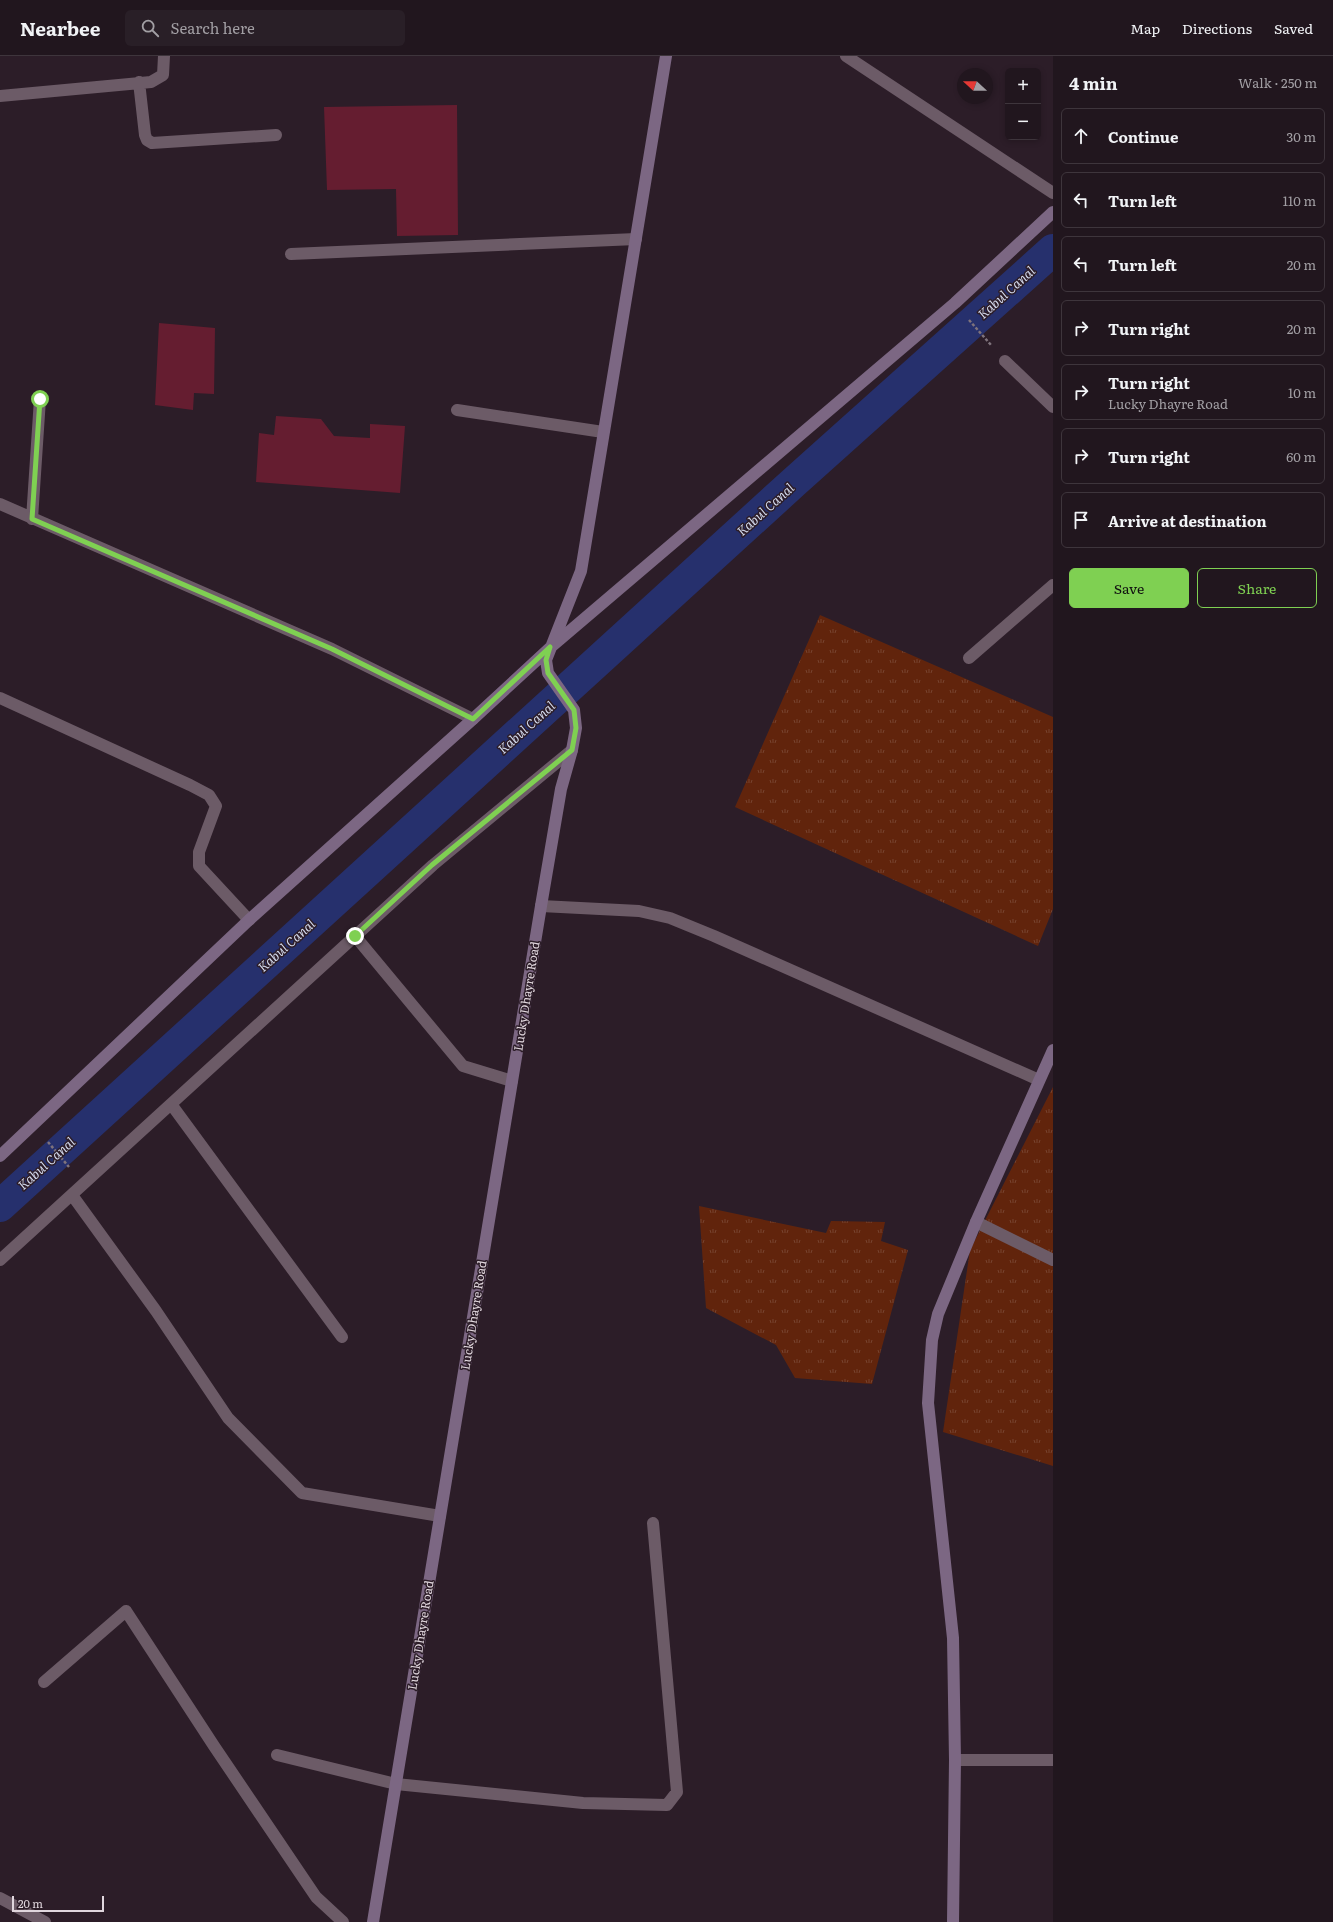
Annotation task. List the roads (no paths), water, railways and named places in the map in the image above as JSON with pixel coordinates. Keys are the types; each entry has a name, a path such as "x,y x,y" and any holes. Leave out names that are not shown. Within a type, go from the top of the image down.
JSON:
{"main road":[{"path":"550,647 568,608 581,571 666,56"},
{"path":"0,1156 248,920 473,719 550,647 954,303 1053,212"},
{"name":"Lucky Dhayre Road","path":"373,1922 541,906 561,789 572,750 576,728 574,710 548,673 546,660 550,647"},
{"path":"957,1921 953,1638 928,1403 932,1340 938,1314 976,1222 1053,1050"}],"street":[{"path":"0,96 150,82 163,75 164,56"},
{"path":"846,56 1053,193"},
{"path":"139,82 145,135 147,140 152,143 276,135"},
{"path":"291,254 636,239"},
{"path":"1005,361 1053,407"},
{"path":"32,519 40,399"},
{"path":"457,410 603,432"},
{"path":"0,504 332,649 473,719"},
{"path":"969,658 1053,585"},
{"path":"0,698 209,795 216,806 199,852 199,866 248,920"},
{"path":"0,1260 432,865 572,750"},
{"path":"541,906 639,911 670,918 714,936 1039,1080"},
{"path":"355,936 463,1066 512,1081"},
{"path":"171,1104 342,1337"},
{"path":"72,1195 156,1311 228,1418 302,1494 440,1516"},
{"path":"976,1222 1053,1260"},
{"path":"277,1755 396,1784 583,1803 667,1805 677,1792 653,1523"},
{"path":"44,1682 126,1611 214,1746 316,1897 343,1922"},
{"path":"955,1760 1053,1760"},
{"path":"0,1898 44,1922"}],"waterway":[{"name":"Kabul Canal","path":"0,1206 793,483 1053,250"}]}
